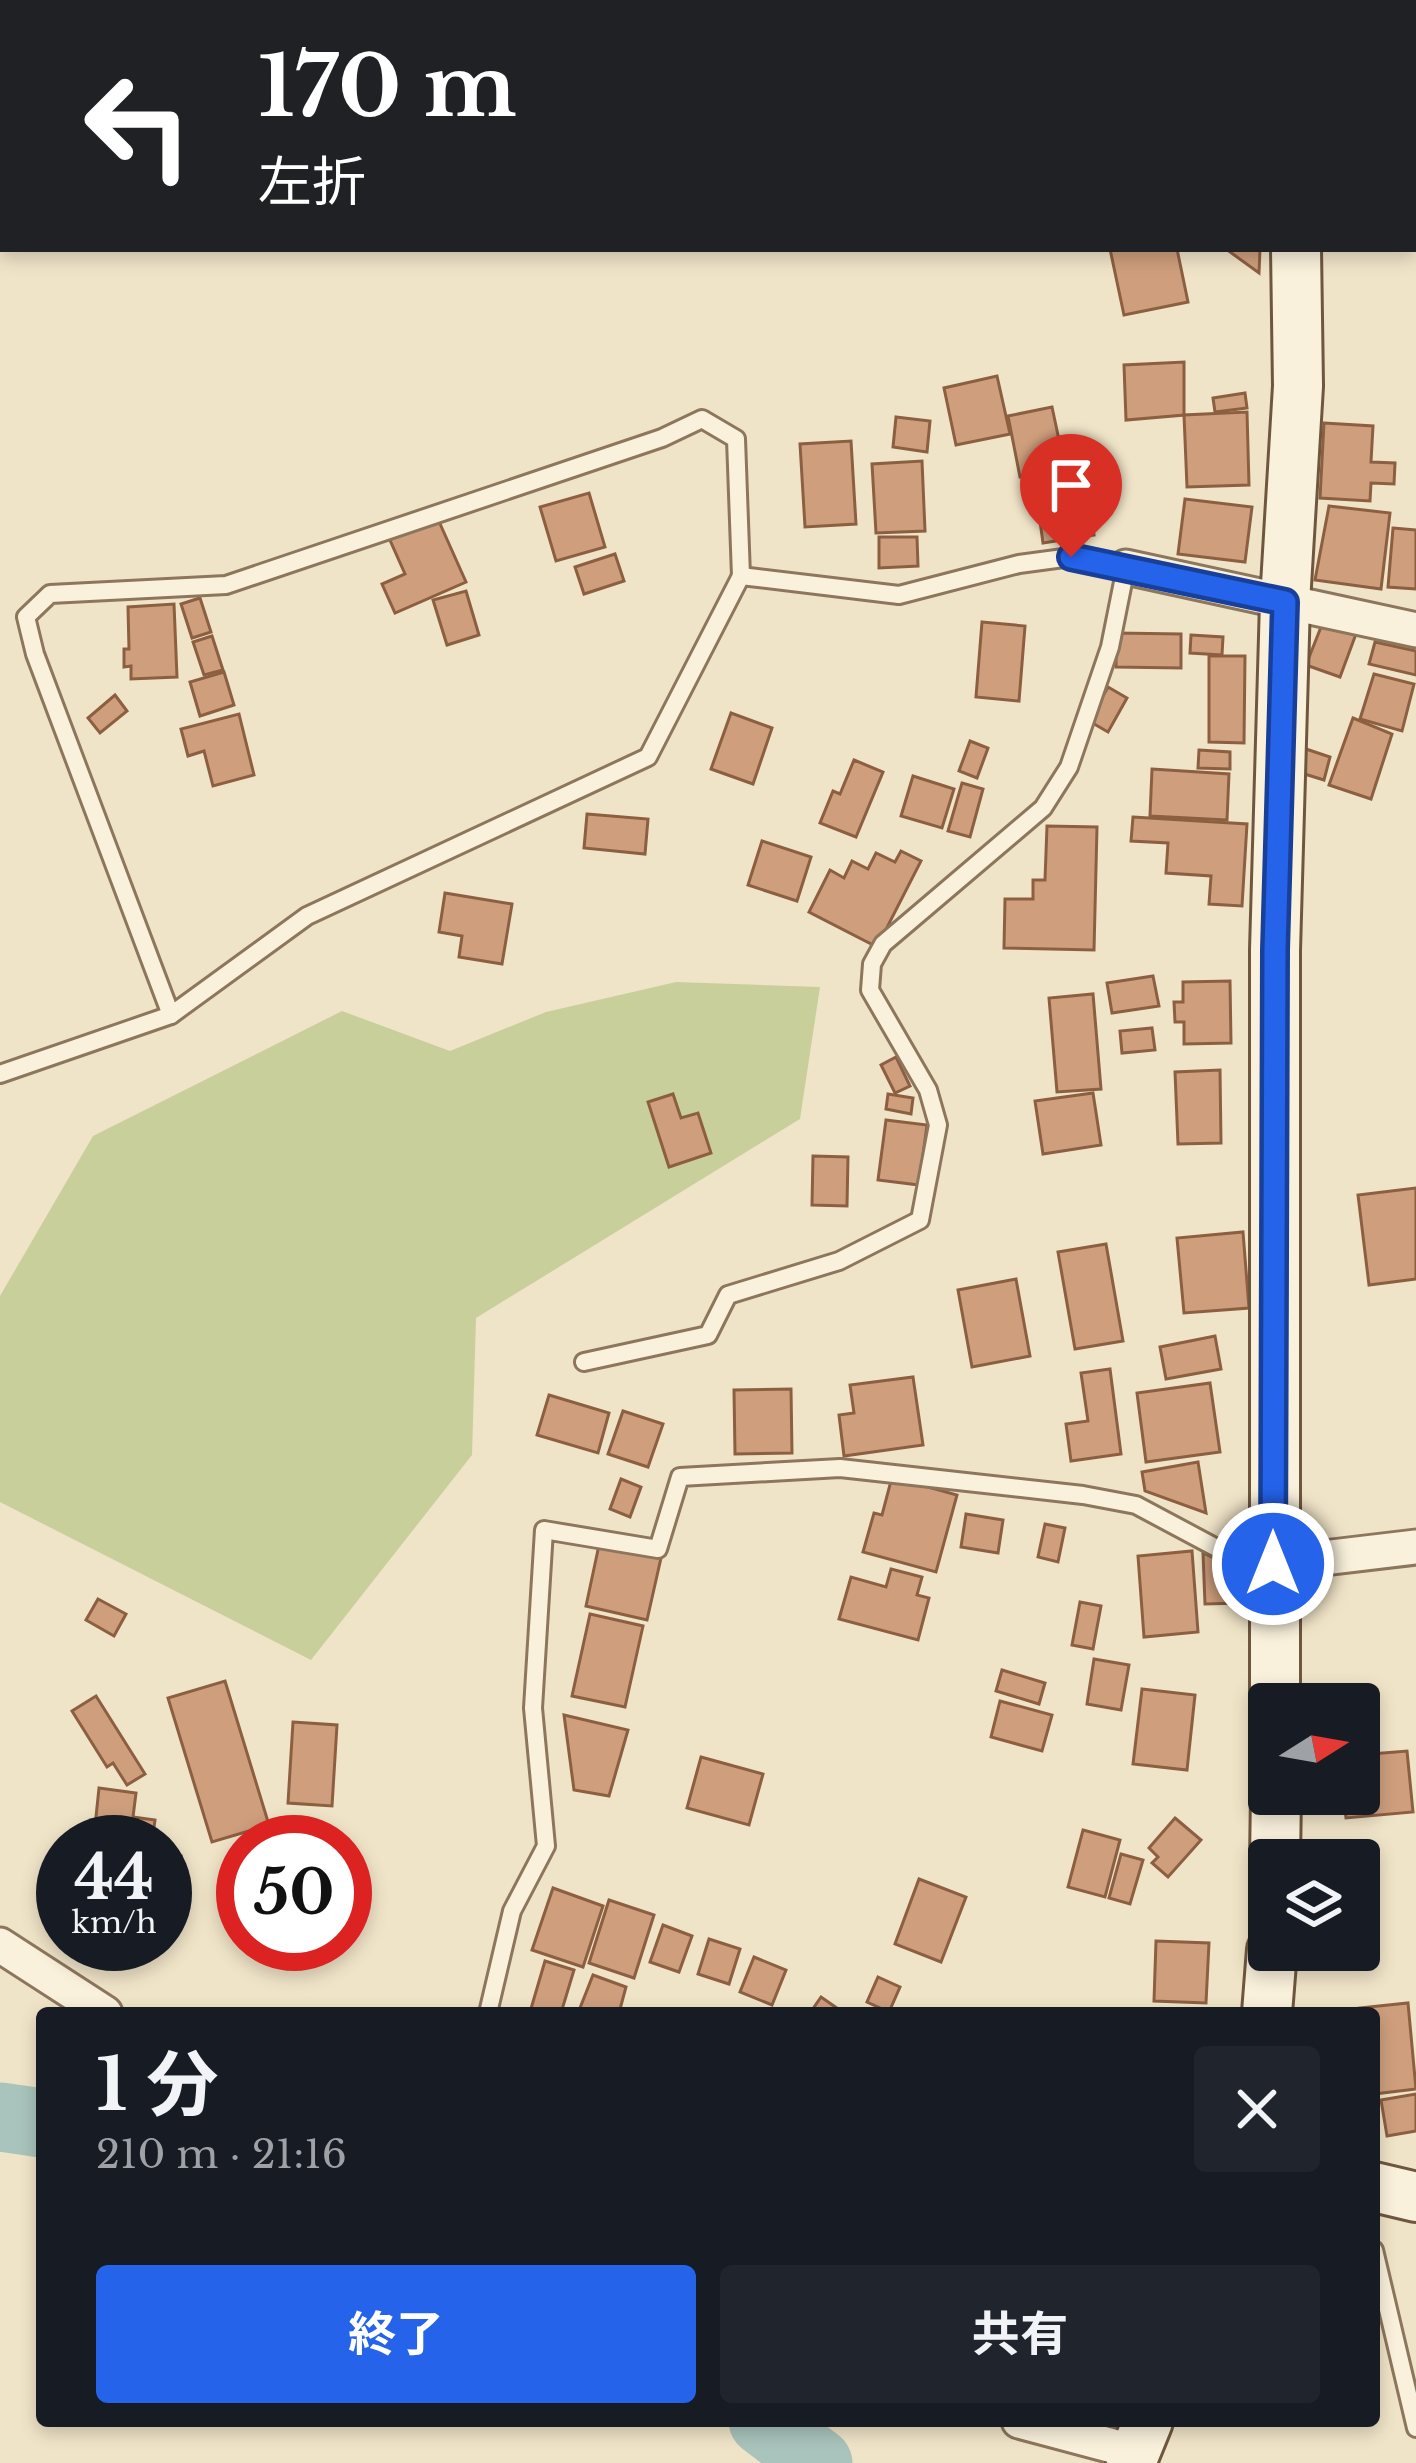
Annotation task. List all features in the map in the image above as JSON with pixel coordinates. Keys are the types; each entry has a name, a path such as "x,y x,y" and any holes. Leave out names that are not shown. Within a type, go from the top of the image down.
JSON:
{"main road":[{"path":"1275,1683 1275,950 1285,602 1298,386 1296,252"},
{"path":"1267,2007 1270,1971"},
{"path":"1380,2188 1416,2197"}],"street":[{"path":"1126,567 1416,630"},
{"path":"1273,1564 1416,1547"},
{"path":"0,1945 96,2007"},
{"path":"1048,2427 1138,2445"}],"lane":[{"path":"0,1074 171,1016 307,916 648,757 741,576 736,439 702,418 662,438 226,585 50,594 26,617 35,654 171,1016"},
{"path":"584,1361 708,1335 728,1295 839,1261 920,1220 938,1125 928,1090 870,990 872,964 883,944 1043,808 1069,766 1110,647 1126,567 1071,557 1019,564 899,595 741,576"},
{"path":"489,2007 512,1911 546,1846 533,1708 544,1531 658,1549 680,1477 840,1468 1136,1504 1226,1553 1273,1564"},
{"path":"1380,2275 1416,2428"}],"green space":[{"path":"676,982 820,987 800,1119 476,1318 472,1455 311,1660 0,1502 0,1296 93,1136 342,1011 450,1051 546,1012"}],"building":[{"path":"1111,252 1178,252 1188,302 1124,315"},
{"path":"1230,252 1260,252 1259,273"},
{"path":"1184,362 1184,415 1126,420 1124,365"},
{"path":"997,376 1010,434 956,445 944,388"},
{"path":"1245,393 1247,408 1215,412 1213,398"},
{"path":"1052,407 1065,468 1020,477 1008,416"},
{"path":"1247,412 1249,485 1187,487 1184,415"},
{"path":"896,417 930,421 927,452 893,447"},
{"path":"1324,423 1373,426 1371,462 1395,463 1394,484 1371,483 1370,501 1320,498"},
{"path":"851,441 856,524 805,527 800,444"},
{"path":"922,461 925,531 876,533 872,464"},
{"path":"1086,477 1094,535 1043,543 1035,484"},
{"path":"589,493 605,547 556,561 540,507"},
{"path":"1185,499 1252,507 1245,562 1178,554"},
{"path":"1329,506 1390,513 1381,589 1315,580"},
{"path":"437,517 466,582 395,613 382,584 405,574 389,538"},
{"path":"1393,528 1416,530 1416,589 1388,587"},
{"path":"879,537 917,537 918,566 879,568"},
{"path":"615,554 624,581 584,594 575,567"},
{"path":"466,591 479,635 447,645 433,600"},
{"path":"200,598 211,632 192,638 181,604"},
{"path":"174,604 177,677 131,679 131,666 124,667 124,649 129,649 128,607"},
{"path":"982,622 1025,626 1019,701 976,697"},
{"path":"1323,622 1356,634 1340,677 1306,665"},
{"path":"1116,633 1181,634 1181,668 1116,667"},
{"path":"1191,635 1223,637 1222,655 1190,653"},
{"path":"212,636 223,670 204,675 193,642"},
{"path":"1375,642 1416,651 1416,675 1369,664"},
{"path":"1209,656 1245,656 1244,743 1209,742"},
{"path":"224,672 234,705 200,716 190,682"},
{"path":"1374,674 1414,684 1402,731 1360,719"},
{"path":"1108,687 1127,698 1108,732 1089,721"},
{"path":"115,695 127,711 100,733 88,718"},
{"path":"731,713 772,728 753,784 711,769"},
{"path":"239,714 254,775 213,786 204,751 188,756 181,729"},
{"path":"1353,718 1392,734 1371,799 1329,785"},
{"path":"970,741 988,748 977,778 959,771"},
{"path":"1306,749 1330,757 1324,780 1298,772"},
{"path":"1199,750 1230,752 1230,769 1198,768"},
{"path":"854,760 883,772 856,837 820,823 833,791 840,794"},
{"path":"1152,769 1229,774 1227,820 1150,816"},
{"path":"913,776 954,789 942,828 901,816"},
{"path":"962,783 983,789 970,837 948,831"},
{"path":"587,814 648,819 645,854 584,848"},
{"path":"1133,817 1247,824 1242,906 1209,904 1211,876 1166,873 1168,843 1131,841"},
{"path":"1047,826 1097,827 1094,950 1004,948 1005,899 1033,899 1033,880 1045,880"},
{"path":"762,841 811,857 797,901 748,885"},
{"path":"901,851 921,861 877,947 809,912 830,870 844,878 852,861 868,869 876,853 895,862"},
{"path":"445,893 512,904 502,964 459,957 462,936 439,932"},
{"path":"1153,976 1159,1006 1112,1013 1107,983"},
{"path":"1230,981 1231,1043 1184,1044 1184,1022 1175,1022 1174,1002 1183,1002 1183,982"},
{"path":"1093,994 1101,1089 1057,1092 1049,998"},
{"path":"1152,1028 1155,1050 1122,1053 1120,1031"},
{"path":"896,1057 910,1086 895,1093 881,1065"},
{"path":"1220,1070 1221,1143 1178,1144 1175,1072"},
{"path":"1093,1093 1101,1145 1043,1154 1035,1101"},
{"path":"673,1094 681,1118 698,1113 711,1153 669,1167 648,1102"},
{"path":"888,1094 913,1098 911,1114 886,1109"},
{"path":"886,1120 927,1125 919,1185 878,1180"},
{"path":"813,1156 848,1157 847,1206 812,1205"},
{"path":"1416,1188 1416,1279 1369,1285 1358,1195"},
{"path":"1243,1232 1249,1308 1184,1313 1177,1238"},
{"path":"1106,1244 1123,1341 1075,1349 1058,1252"},
{"path":"1016,1279 1030,1356 972,1367 958,1290"},
{"path":"1215,1336 1221,1369 1166,1379 1160,1347"},
{"path":"1110,1369 1121,1454 1071,1461 1066,1424 1088,1421 1081,1373"},
{"path":"913,1377 923,1445 844,1456 839,1415 854,1413 850,1385"},
{"path":"1210,1383 1220,1452 1146,1462 1137,1393"},
{"path":"791,1389 792,1453 735,1454 734,1390"},
{"path":"549,1395 609,1413 598,1453 537,1435"},
{"path":"623,1411 663,1424 648,1467 608,1454"},
{"path":"1198,1462 1206,1513 1145,1491 1142,1472"},
{"path":"892,1477 957,1495 936,1572 863,1552 874,1513 882,1515"},
{"path":"621,1479 641,1487 630,1517 610,1509"},
{"path":"966,1514 1003,1520 998,1553 961,1547"},
{"path":"1045,1524 1065,1528 1058,1562 1038,1557"},
{"path":"599,1545 661,1558 647,1620 586,1606"},
{"path":"1192,1551 1198,1632 1144,1637 1138,1556"},
{"path":"1203,1553 1240,1570 1242,1603 1205,1604"},
{"path":"891,1569 922,1577 917,1595 929,1598 918,1640 839,1619 851,1577 886,1587"},
{"path":"98,1599 126,1614 114,1636 86,1620"},
{"path":"1080,1602 1101,1606 1093,1649 1072,1645"},
{"path":"590,1614 643,1626 625,1707 572,1696"},
{"path":"1094,1659 1129,1665 1121,1710 1087,1704"},
{"path":"1002,1670 1045,1683 1039,1704 996,1691"},
{"path":"225,1681 266,1815 216,1815 216,1841 212,1842 168,1698"},
{"path":"1142,1689 1195,1695 1187,1770 1133,1764"},
{"path":"96,1696 145,1774 127,1785 113,1763 107,1767 72,1711"},
{"path":"1000,1701 1052,1715 1042,1751 991,1737"},
{"path":"564,1715 628,1730 609,1796 574,1790"},
{"path":"293,1722 337,1725 332,1806 288,1803"},
{"path":"1407,1751 1413,1812 1380,1815 1380,1753"},
{"path":"701,1757 763,1774 749,1825 687,1808"},
{"path":"99,1788 136,1793 133,1815 96,1815"},
{"path":"1175,1818 1201,1840 1168,1877 1152,1863 1158,1857 1149,1848"},
{"path":"1083,1830 1120,1840 1105,1897 1068,1887"},
{"path":"1121,1854 1143,1860 1130,1904 1109,1898"},
{"path":"919,1879 966,1897 941,1962 895,1944"},
{"path":"553,1888 603,1906 583,1967 532,1950"},
{"path":"609,1900 654,1915 634,1978 589,1963"},
{"path":"663,1925 692,1936 679,1972 650,1962"},
{"path":"709,1939 740,1949 729,1984 698,1974"},
{"path":"1156,1941 1209,1943 1206,2003 1154,2001"},
{"path":"754,1957 786,1970 772,2005 740,1992"},
{"path":"545,1961 574,1970 563,2007 531,2007"},
{"path":"593,1975 626,1987 621,2007 580,2007"},
{"path":"878,1977 900,1987 891,2007 867,2002"},
{"path":"821,1997 835,2007 814,2007"},
{"path":"1408,2003 1416,2089 1380,2093 1380,2007 1369,2007"},
{"path":"1416,2094 1416,2131 1387,2136 1381,2100"}],"waterway":[{"path":"0,2117 36,2122"},
{"path":"771,2427 818,2463"}],"route":[{"path":"1071,557 1285,602 1275,950 1273,1564"}]}
